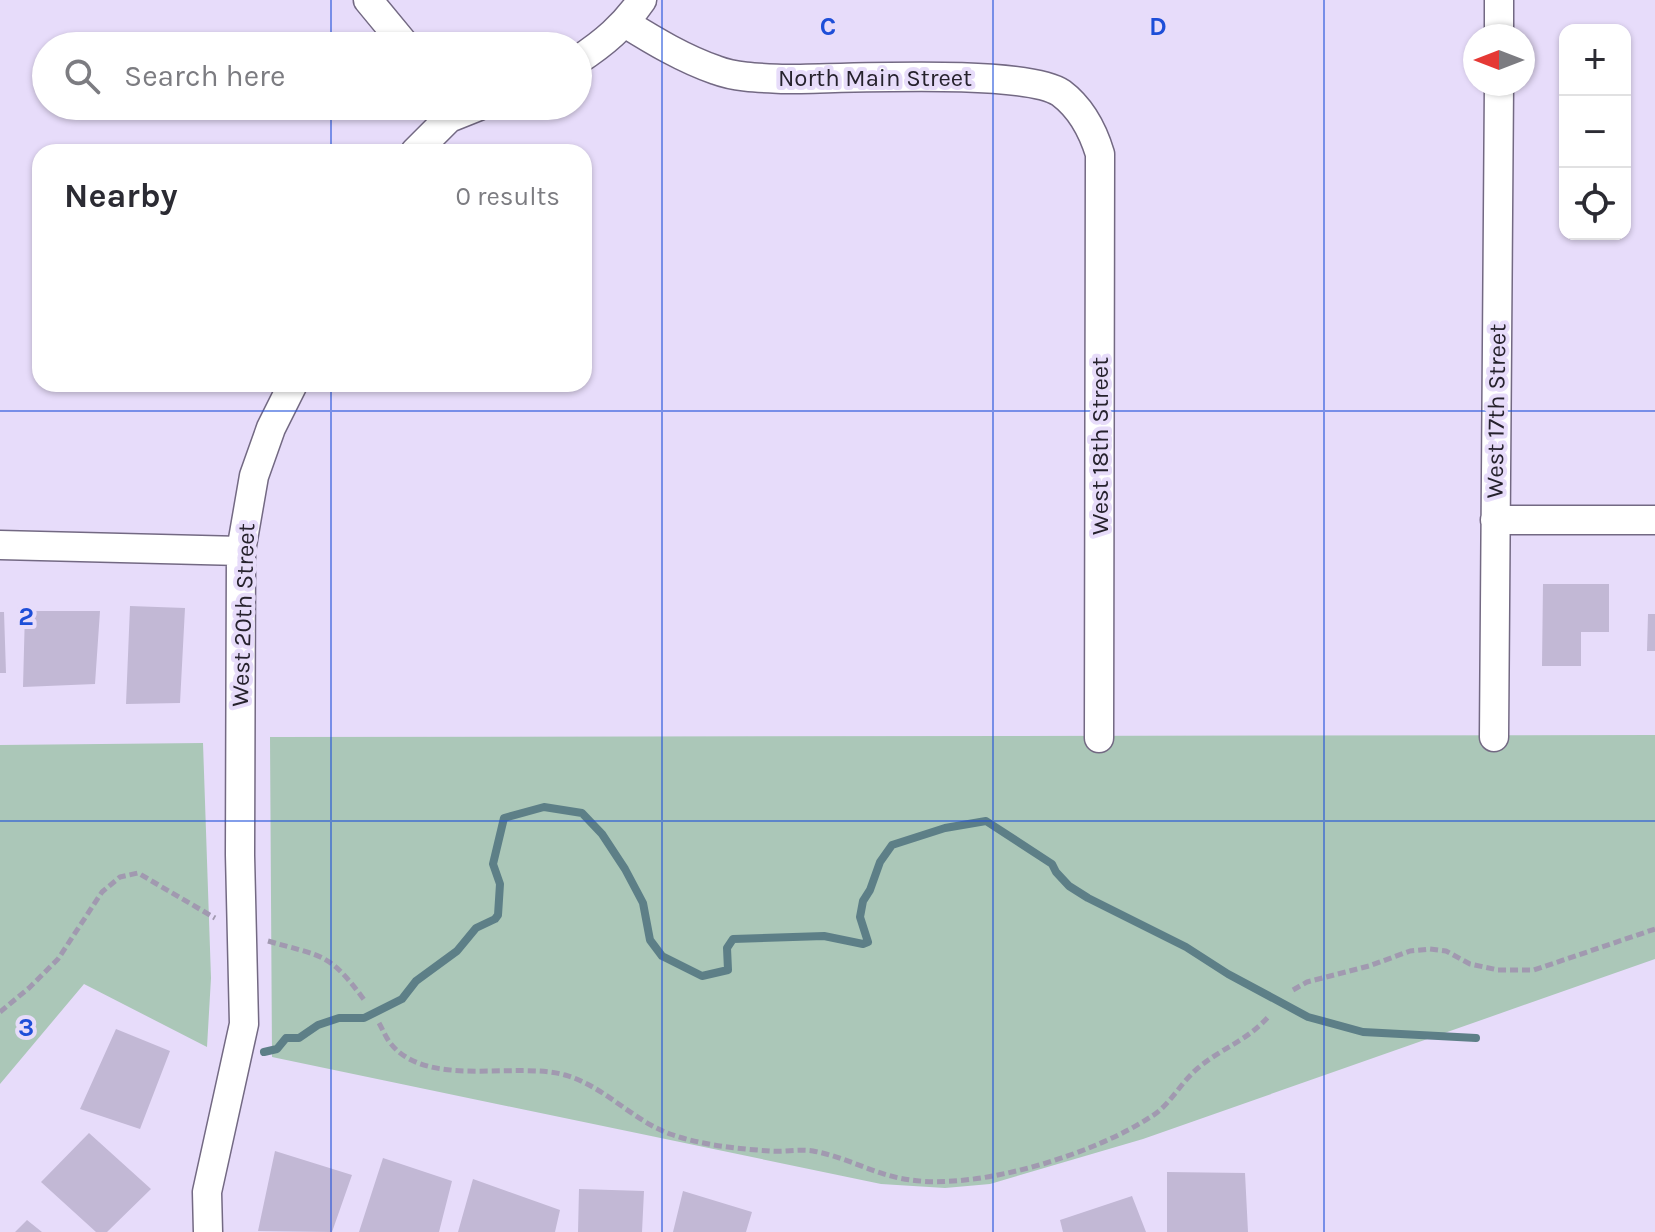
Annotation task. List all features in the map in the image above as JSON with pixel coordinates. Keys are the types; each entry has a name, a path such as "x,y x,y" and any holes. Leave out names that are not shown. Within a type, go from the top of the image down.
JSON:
{"street":[{"path":"368,0 394,32"},
{"path":"592,50 625,23 642,0"},
{"path":"1499,0 1499,24"},
{"name":"North Main Street","path":"625,23 668,49 717,71 751,77 996,78 1034,83 1059,92 1078,110 1093,132 1100,154"},
{"name":"West 17th Street","path":"1494,737 1499,96"},
{"path":"421,144 439,120"},
{"name":"West 18th Street","path":"1099,738 1100,154"},
{"name":"West 20th Street","path":"208,1232 207,1192 244,1024 240,855 241,551 254,476 271,428 289,392"},
{"path":"1495,520 1655,520"},
{"path":"0,545 241,551"}],"path":[{"path":"0,1012 58,959 102,892 120,877 138,873 243,934 304,949 328,959 344,973 365,1001"},
{"path":"1293,990 1323,977 1369,966 1410,951 1430,949 1446,951 1470,964 1498,970 1534,970 1655,929"},
{"path":"379,1023 393,1046 416,1061 461,1072 526,1069 565,1075 582,1080 651,1124 681,1137 752,1150 811,1151 890,1176 945,1183 990,1178 1075,1153 1130,1129 1156,1114 1199,1067 1255,1033 1270,1015"}],"green space":[{"path":"1655,735 1655,959 1143,1139 990,1184 945,1188 881,1184 272,1057 270,737"},
{"path":"203,743 211,978 207,1047 84,984 0,1084 0,745"}],"building":[{"path":"1543,584 1609,584 1609,632 1581,632 1581,666 1542,666"},
{"path":"130,606 185,608 180,703 126,704"},
{"path":"25,611 100,611 95,684 23,687"},
{"path":"0,612 4,612 6,673 0,673"},
{"path":"1648,614 1655,614 1655,651 1647,651"},
{"path":"116,1029 170,1051 140,1129 80,1109"},
{"path":"89,1133 151,1189 107,1232 96,1232 41,1182"},
{"path":"275,1151 352,1175 332,1232 258,1231"},
{"path":"383,1158 452,1181 439,1232 359,1232"},
{"path":"1167,1172 1245,1173 1248,1232 1167,1232"},
{"path":"473,1179 560,1210 555,1232 458,1232"},
{"path":"579,1189 644,1191 642,1232 578,1232"},
{"path":"683,1191 752,1212 746,1232 673,1232"},
{"path":"1132,1196 1146,1232 1063,1232 1060,1220"},
{"path":"27,1220 42,1232 15,1232"}],"waterway":[{"path":"264,1052 277,1049 286,1038 299,1038 318,1025 339,1018 364,1018 402,999 416,981 457,951 476,928 495,919 498,915 500,884 493,864 504,818 544,807 582,813 602,834 643,903 650,940 662,956 702,976 728,970 727,948 733,939 824,936 863,944 868,942 860,917 863,901 880,862 892,845 945,828 986,821 1052,864 1069,886 1088,898 1186,947 1228,974 1308,1017 1363,1032 1476,1038"}]}
